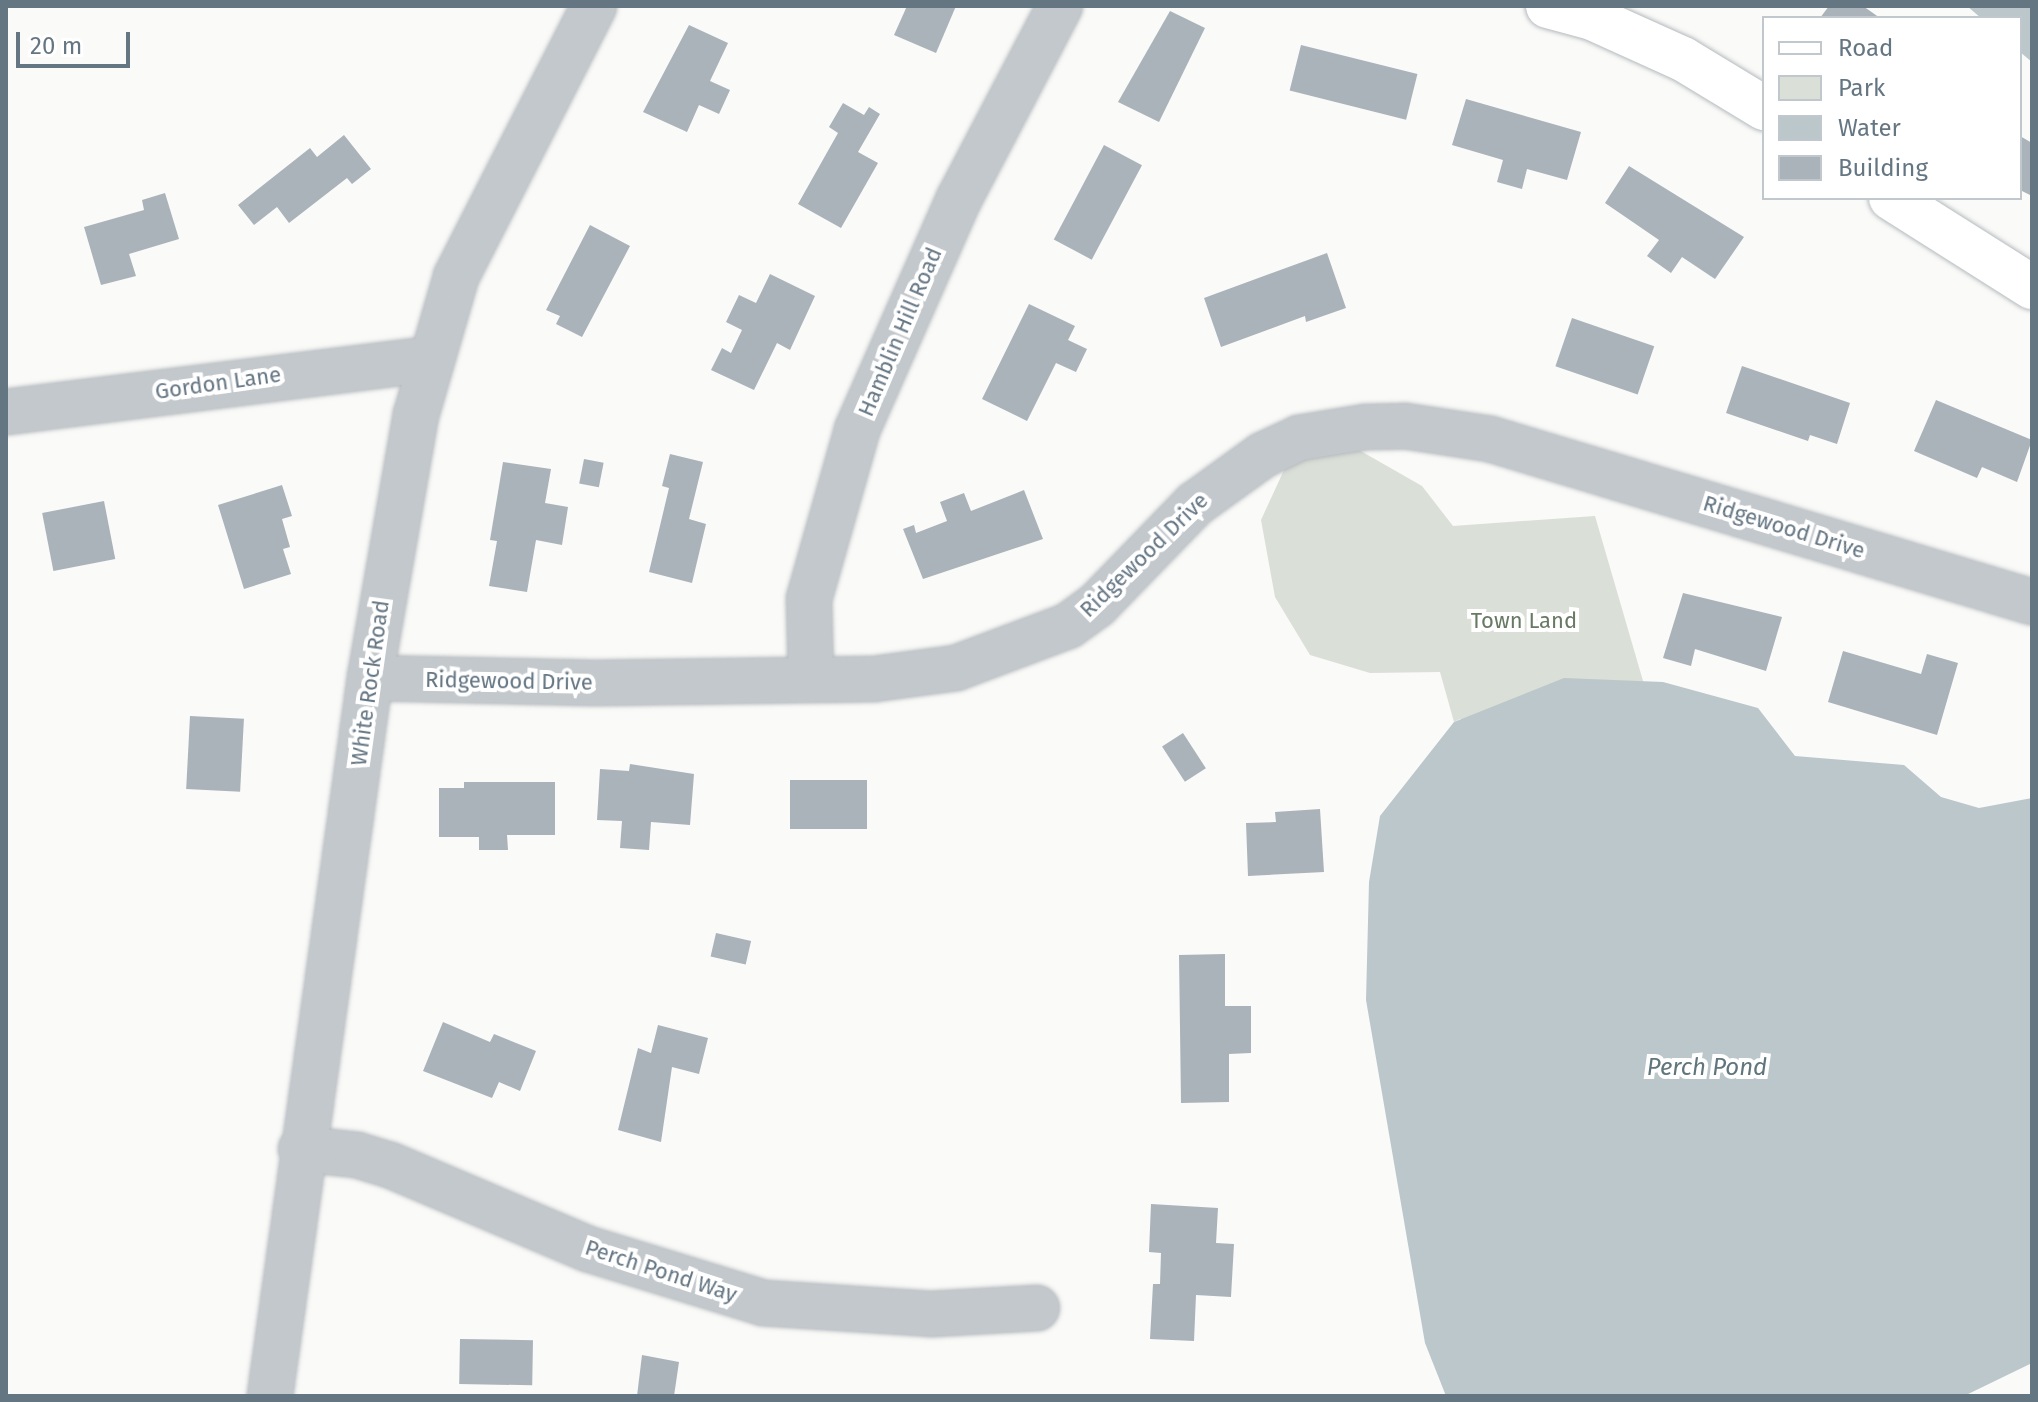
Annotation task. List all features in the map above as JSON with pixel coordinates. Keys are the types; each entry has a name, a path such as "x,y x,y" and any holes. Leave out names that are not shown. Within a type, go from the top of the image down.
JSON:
{"main road":[{"path":"1548,6 1592,18 1683,59 1762,107"},
{"path":"1894,200 2032,287"}],"street":[{"name":"White Rock Road","path":"270,1396 301,1149 370,678 400,493 430,359 473,238 594,6"},
{"name":"Hamblin Hill Road","path":"811,680 809,599 857,430 959,199 1060,6"},
{"name":"Gordon Lane","path":"6,412 430,359"},
{"name":"Ridgewood Drive","path":"370,678 811,680 912,676 956,668 1032,643 1097,605 1165,533 1225,480 1299,438 1366,427 1405,426 1490,439 2032,602"},
{"name":"Perch Pond Way","path":"301,1149 357,1155 390,1165 588,1249 763,1303 931,1314 1037,1308"}],"green space":[{"name":"Town Land","path":"1338,438 1422,486 1453,526 1595,516 1673,784 1460,719 1454,722 1440,672 1370,673 1310,655 1275,597 1261,520 1289,459"}],"water":[{"path":"1967,6 2032,6 2032,62 2022,54 2022,16 1979,16"},
{"name":"Perch Pond","path":"1564,678 1663,682 1758,708 1795,756 1904,765 1941,797 1979,808 2032,798 2032,1363 1964,1396 1446,1396 1425,1343 1366,1000 1369,882 1380,816 1454,722"}],"building":[{"path":"907,6 956,6 936,53 894,35"},
{"path":"1829,6 1863,6 1877,16 1822,16"},
{"path":"1170,11 1205,28 1159,122 1118,102"},
{"path":"689,25 728,43 710,81 730,90 719,114 699,105 687,132 643,112"},
{"path":"1301,45 1417,74 1406,120 1290,91"},
{"path":"1466,99 1581,132 1567,180 1527,169 1522,189 1497,182 1503,160 1452,145"},
{"path":"843,103 864,115 869,107 880,114 858,152 878,163 841,228 798,204 838,133 829,127"},
{"path":"344,135 371,169 352,184 347,178 289,223 277,207 254,225 238,205 310,148 317,157"},
{"path":"2022,137 2032,143 2032,196 2022,191"},
{"path":"1104,145 1142,165 1092,260 1054,239"},
{"path":"1629,166 1744,237 1715,279 1682,257 1671,273 1647,256 1659,240 1605,203"},
{"path":"165,193 179,239 129,254 136,276 101,285 84,227 144,210 142,200"},
{"path":"590,225 630,246 582,337 556,324 560,316 546,310"},
{"path":"1327,253 1346,308 1306,322 1305,316 1221,347 1204,298"},
{"path":"770,274 815,296 790,350 777,343 754,390 711,370 722,348 731,353 742,330 726,322 739,295 756,303"},
{"path":"1029,304 1075,326 1068,340 1087,349 1076,372 1056,363 1027,421 982,399"},
{"path":"1572,318 1654,346 1638,395 1555,366"},
{"path":"1742,366 1850,403 1837,444 1810,435 1808,441 1726,413"},
{"path":"1936,400 2032,440 2017,482 1982,467 1977,478 1914,451"},
{"path":"670,454 703,462 689,519 706,524 692,583 649,572 669,488 662,486"},
{"path":"584,459 604,463 599,487 579,484"},
{"path":"503,462 551,469 545,503 568,507 562,545 536,540 527,592 489,586 497,541 490,540"},
{"path":"282,485 292,516 282,519 290,547 283,549 291,574 244,589 218,505"},
{"path":"1024,490 1043,539 923,579 903,529 914,525 916,533 947,521 940,502 964,493 971,511"},
{"path":"104,501 115,559 53,571 42,513"},
{"path":"1683,593 1782,617 1766,671 1695,649 1691,666 1663,658"},
{"path":"1843,651 1921,674 1927,654 1958,663 1937,735 1828,702"},
{"path":"190,716 244,719 240,792 186,789"},
{"path":"1183,733 1206,768 1185,782 1162,747"},
{"path":"630,764 694,774 690,825 651,822 649,850 620,848 622,821 597,820 600,769 629,771"},
{"path":"790,780 867,780 867,829 790,829"},
{"path":"464,782 555,782 555,835 507,835 508,850 479,850 479,837 439,837 439,788 464,788"},
{"path":"1320,809 1324,872 1248,876 1246,823 1276,822 1275,812"},
{"path":"716,933 751,941 746,964 711,956"},
{"path":"1225,954 1225,1006 1251,1006 1251,1053 1229,1054 1229,1102 1181,1103 1179,955"},
{"path":"443,1022 490,1042 494,1034 536,1051 520,1091 499,1082 492,1098 423,1071"},
{"path":"658,1025 708,1038 699,1074 672,1067 661,1142 618,1130 638,1048 651,1053"},
{"path":"1151,1204 1218,1208 1216,1243 1234,1244 1231,1297 1196,1295 1194,1341 1150,1339 1153,1284 1160,1284 1161,1253 1149,1252"},
{"path":"460,1339 533,1340 532,1385 459,1384"},
{"path":"642,1355 679,1362 674,1396 637,1396"}]}
